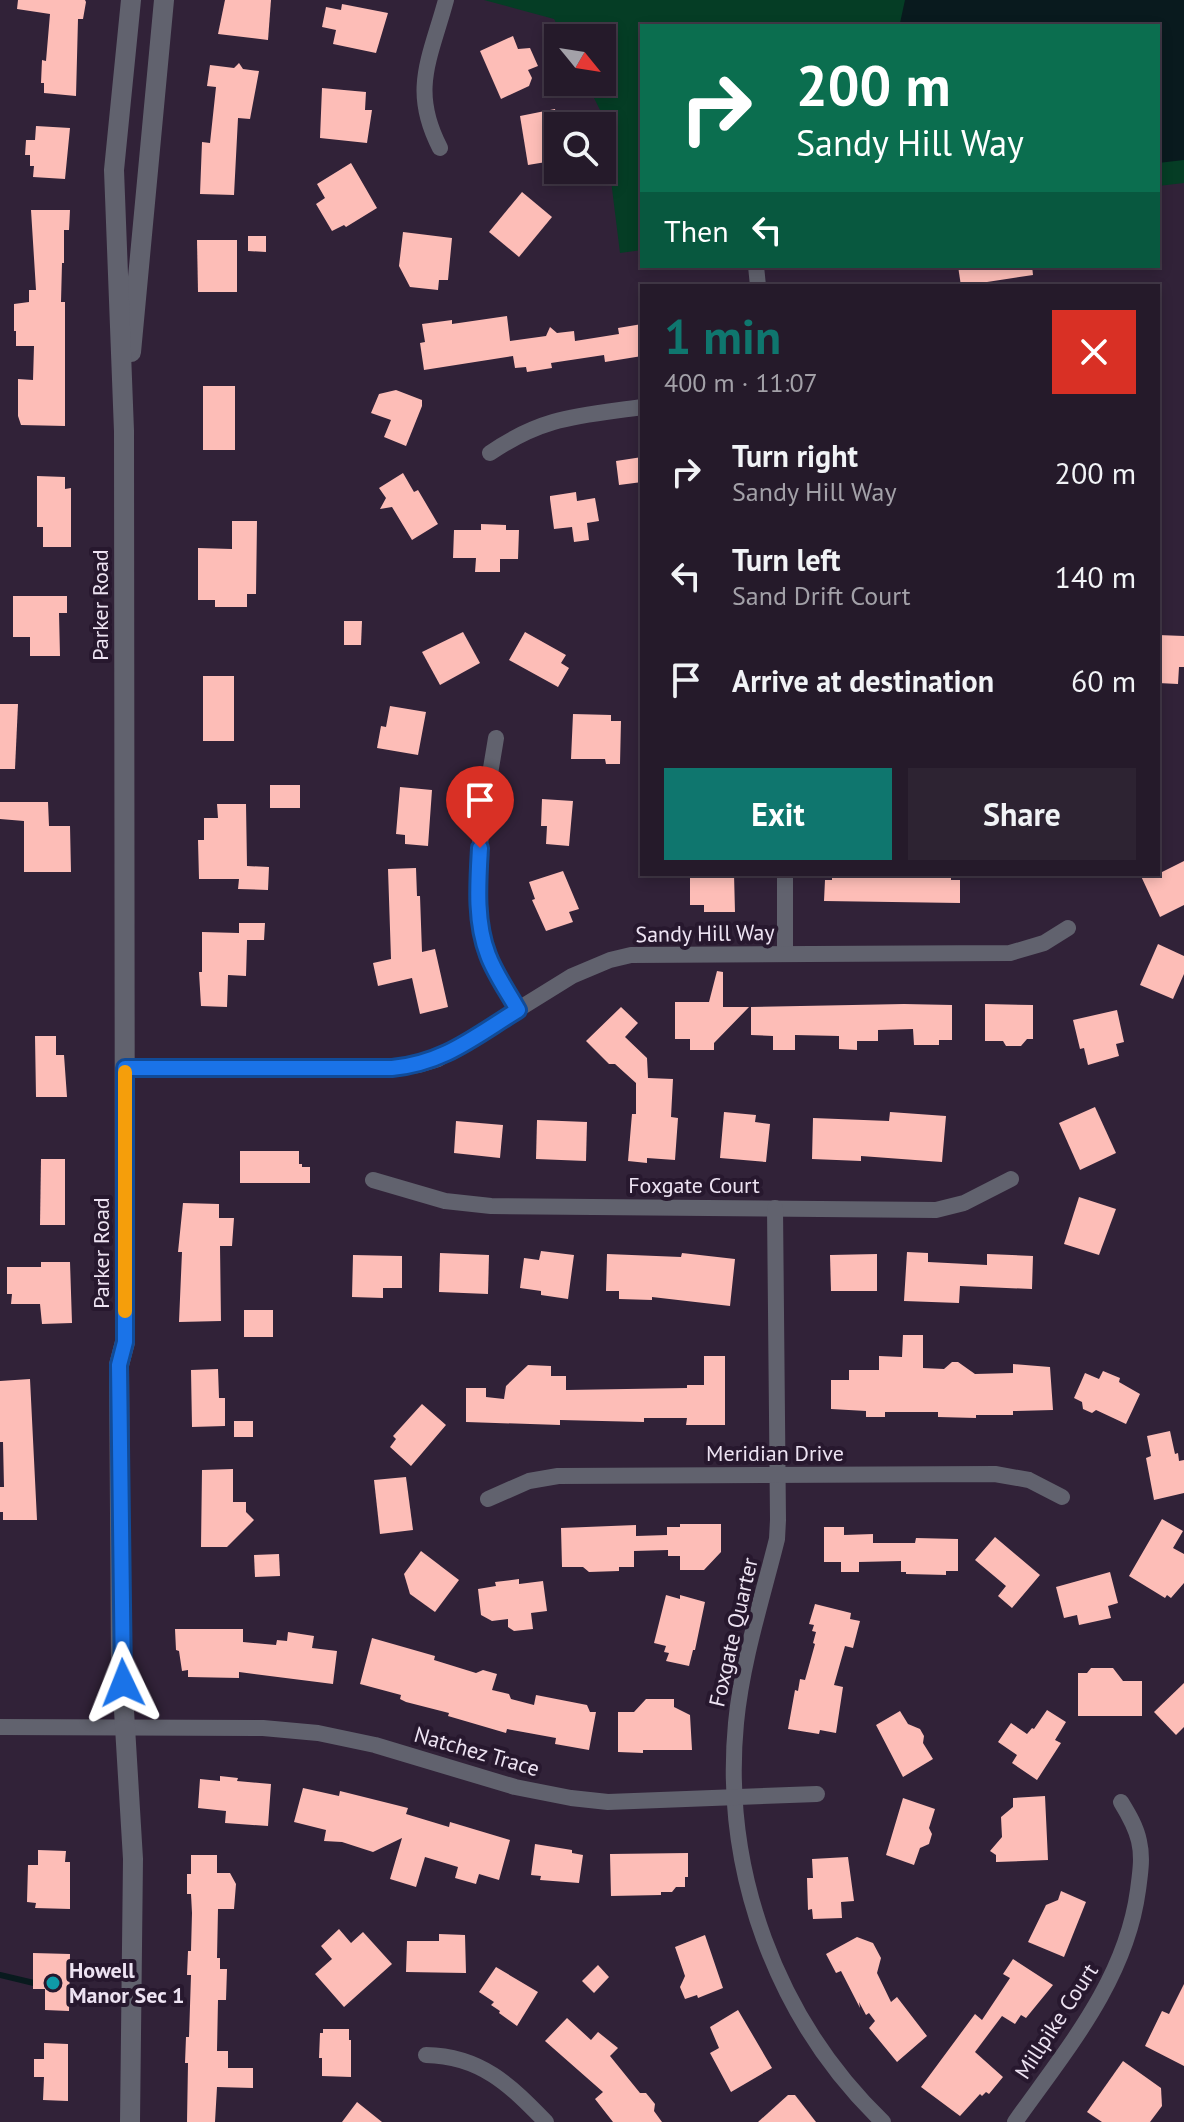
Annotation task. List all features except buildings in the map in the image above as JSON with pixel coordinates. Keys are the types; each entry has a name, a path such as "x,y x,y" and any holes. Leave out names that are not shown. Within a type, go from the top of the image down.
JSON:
{"street":[{"name":"Parker Road","path":"130,2122 133,1859 121,1661 119,1380 125,1342 124,431 114,170 131,0"},
{"name":"Parker Road","path":"124,431 164,0"},
{"path":"440,148 429,128 423,87 446,0"},
{"path":"490,453 515,436 555,420 640,407"},
{"path":"496,738 482,825 479,913 489,958 518,1010"},
{"path":"785,876 785,954"},
{"name":"Sandy Hill Way","path":"125,1068 392,1068 418,1065 438,1059 572,976 631,955 1010,953 1044,943 1068,928"},
{"name":"Foxgate Court","path":"373,1180 445,1201 491,1206 936,1210 964,1203 1011,1179"},
{"name":"Foxgate Quarter","path":"775,1208 777,1539 746,1664 736,1723 734,1799 747,1882 769,1955 809,2031 837,2071 883,2122"},
{"name":"Meridian Drive","path":"488,1499 529,1481 558,1476 995,1474 1029,1480 1062,1497"},
{"name":"Natchez Trace","path":"0,1727 263,1728 337,1736 515,1787 608,1802 817,1794"},
{"name":"Millpike Court","path":"1015,2122 1089,2017 1126,1946 1135,1910 1142,1858 1134,1825 1121,1802"},
{"path":"426,2055 462,2059 491,2072 520,2095 546,2122"}],"green space":[{"path":"484,0 1184,0 1184,183 1160,186 1160,24 640,24 640,250 620,253 611,184 616,184 616,112 601,112 593,96 616,96 616,24 557,24 554,19"}],"shaded area":[{"path":"905,0 1184,0 1184,160 1160,163 1160,24 900,23"}],"waterway":[{"path":"0,1975 38,1984"},
{"path":"64,1991 95,1999"}],"slow traffic":[{"path":"125,1072 125,1311"}],"place":[{"name":"Howell Manor Sec 1","path":"53,1983"}],"route":[{"path":"123,1683 119,1365 125,1342 125,1068 392,1068 418,1065 438,1059 518,1010 484,945 479,913 480,848"}]}
